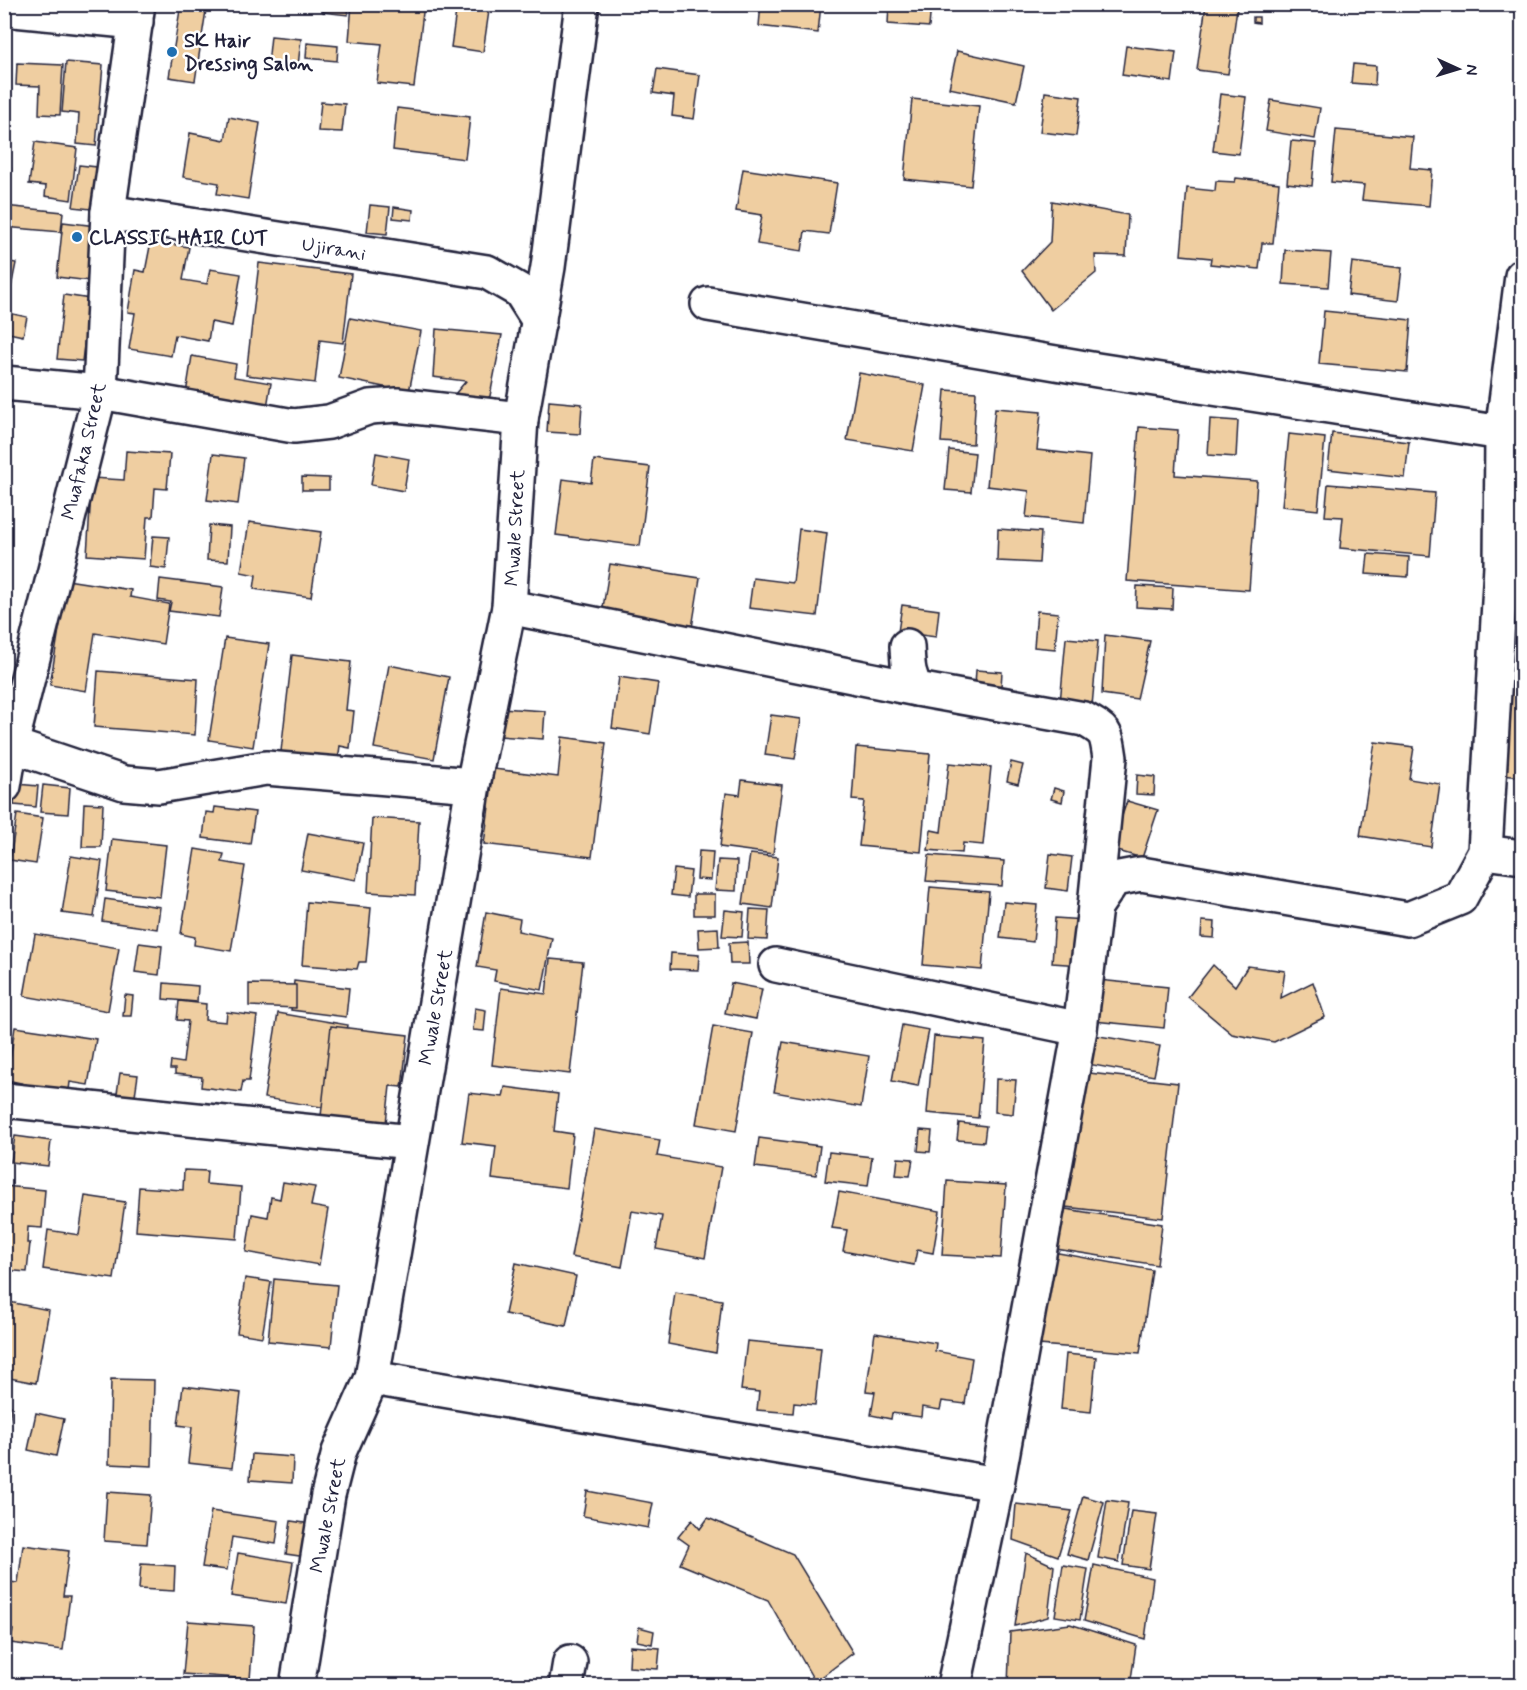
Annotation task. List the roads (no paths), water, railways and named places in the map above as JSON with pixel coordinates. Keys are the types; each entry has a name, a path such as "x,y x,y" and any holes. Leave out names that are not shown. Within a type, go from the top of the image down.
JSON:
{"street":[{"name":"Mwale Street","path":"297,1686 328,1495 339,1452 372,1378 473,785 509,607 521,419 539,321 582,4"},
{"path":"4,9 137,13"},
{"name":"Muafaka Street","path":"4,786 11,745 100,392 108,212 137,13"},
{"name":"Ujirani","path":"108,212 487,272 520,291 539,321"},
{"path":"1095,907 1114,879 1141,874 1408,919 1460,898 1485,852 1512,567 1502,433 1522,276"},
{"path":"708,304 1097,370 1502,433"},
{"path":"4,383 100,392 294,426 328,422 370,407 398,405 521,419"},
{"path":"509,607 916,689 1084,719 1102,729 1107,738 1110,758 1080,1029 998,1484 954,1686"},
{"path":"907,646 908,672 916,689"},
{"path":"11,745 124,783 159,786 266,768 473,785"},
{"path":"1485,852 1522,857"},
{"path":"776,965 1080,1029"},
{"path":"4,1100 411,1142"},
{"path":"372,1378 998,1484"}],"place":[{"name":"SK Hair Dressing Salon","path":"172,52"},
{"name":"CLASSIC HAIR CUT","path":"77,237"}]}
